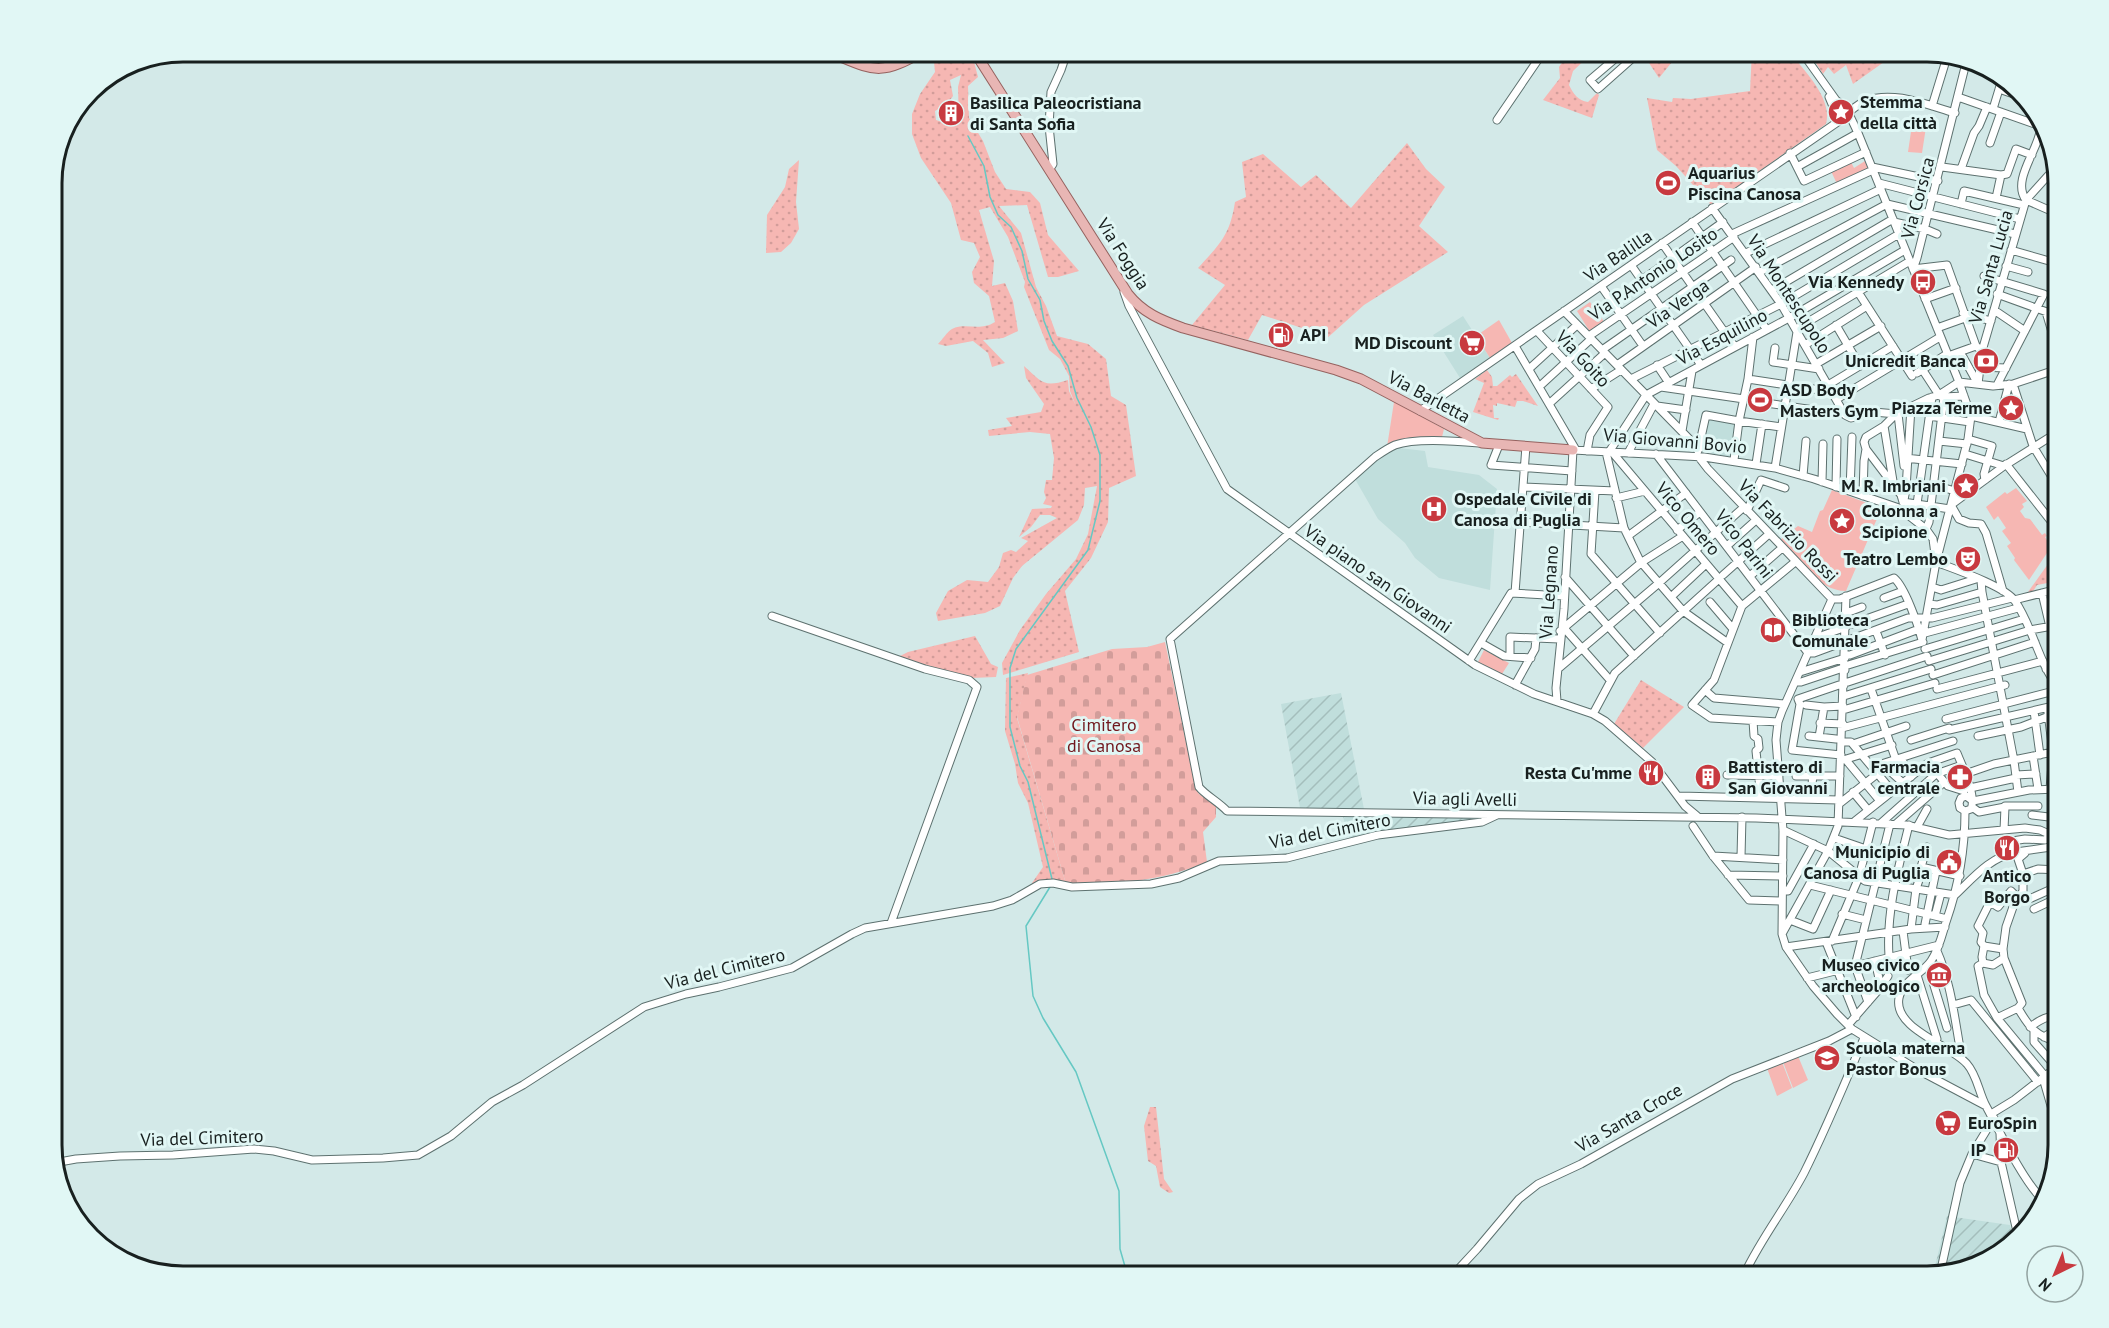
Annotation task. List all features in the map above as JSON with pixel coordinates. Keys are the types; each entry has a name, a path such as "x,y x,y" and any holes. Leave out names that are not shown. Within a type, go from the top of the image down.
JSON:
{"main road":[{"path":"855,62 880,69 897,66 904,62"},
{"name":"Via Foggia","path":"981,62 1123,287 1137,305 1163,321 1361,379"},
{"name":"Via Barletta","path":"1361,379 1482,443"},
{"name":"Via Giovanni Bovio","path":"1482,443 1575,450"}],"street":[{"path":"1049,170 1053,164 1049,126 1051,92 1063,62"},
{"path":"1497,120 1537,62"},
{"path":"1611,62 1590,80 1598,89 1628,62"},
{"path":"1804,62 1833,102 1845,112"},
{"path":"1809,62 1858,133 1959,382 1970,419 1965,454 1936,562 1925,644"},
{"path":"1932,106 1945,63"},
{"name":"Via Corsica","path":"1911,265 1934,197 1965,68"},
{"path":"1960,170 1974,133 1999,89 2007,92"},
{"path":"1958,96 2032,123"},
{"name":"Via Balilla","path":"1419,411 1832,124 1845,112 1864,101 1901,98 1955,113"},
{"path":"1990,143 2001,112"},
{"path":"1797,167 1858,133"},
{"path":"2025,202 2020,186 2039,139"},
{"path":"1941,167 2001,175 2007,174 2016,149 2032,155"},
{"path":"1790,153 1804,181 1866,152"},
{"path":"1873,169 1938,181"},
{"name":"Via P.Antonio Losito","path":"1540,386 1590,338 1733,236 1873,169"},
{"path":"1996,198 2001,175"},
{"name":"Via Santa Lucia","path":"1978,384 1979,348 1991,321 2025,202 2047,178"},
{"path":"1746,253 1880,186 2020,219"},
{"path":"1961,204 1964,191 2025,202 2047,210"},
{"path":"1887,204 2015,234"},
{"name":"Via Verga","path":"1591,389 1643,346 1734,282 1887,204"},
{"name":"Via Montescupolo","path":"1712,208 1772,290 1848,417 1874,412 1897,414"},
{"path":"1772,290 1893,220 1937,234"},
{"path":"1692,222 1767,330"},
{"path":"1642,280 1723,222"},
{"path":"1630,379 1781,304 1899,234"},
{"path":"1662,243 1735,347"},
{"name":"Via Esquilino","path":"1646,395 1789,318 1905,250"},
{"path":"2011,250 2047,260"},
{"path":"1550,404 1604,352 1731,260"},
{"path":"1631,265 1701,366"},
{"path":"1775,468 1796,331 1858,292 1911,265 1947,265 1964,315 1979,348 1948,355 1917,373"},
{"path":"2006,266 2028,272"},
{"path":"1984,276 2044,294 1998,385"},
{"path":"1600,286 1643,346"},
{"name":"Via piano san Giovanni","path":"1123,287 1129,306 1227,489 1469,661 1515,685 1593,714 1605,721 1641,751 1689,811 1697,816"},
{"path":"1925,298 1956,288"},
{"path":"1858,292 1902,359 1938,396 1942,417 1928,531 1934,539 1936,562"},
{"path":"1997,294 2046,312 2047,316"},
{"path":"1805,345 1867,306"},
{"path":"1994,310 2025,331"},
{"name":"Via Fabrizio Rossi","path":"1564,311 1682,431 1745,509 1832,599"},
{"path":"1936,328 1964,315 1991,321"},
{"path":"1529,369 1577,325"},
{"path":"1836,325 1860,366"},
{"path":"1775,348 1773,362 1818,367 1848,345 1881,326"},
{"name":"Via Goito","path":"1537,331 1608,407 1590,435 1587,451"},
{"path":"1734,460 1754,337"},
{"path":"1748,379 1835,396 1940,337"},
{"path":"1515,346 1575,450"},
{"path":"1828,385 1893,346"},
{"path":"1963,357 1978,384"},
{"path":"1657,365 1669,383"},
{"path":"1979,367 2006,368"},
{"path":"1682,431 1692,370"},
{"path":"1863,496 1866,437 1884,426 1897,414 1938,396 1959,382 2011,384 2047,372"},
{"path":"1999,422 2011,384"},
{"path":"2011,384 2033,447 2047,470"},
{"path":"1661,387 1744,399"},
{"path":"1646,395 1609,452 1615,495 1624,528 1642,562 1683,611 1728,643"},
{"path":"1938,396 1964,396"},
{"path":"1917,504 1929,416 1938,396"},
{"path":"1759,402 1821,411"},
{"path":"1628,453 1656,405 1686,410"},
{"path":"1905,458 1911,407"},
{"path":"1897,414 1905,458 1906,489 1903,502"},
{"path":"1698,452 1706,415 1781,427"},
{"path":"1929,416 1999,422 2027,429"},
{"path":"1756,465 1762,424"},
{"path":"1884,426 1893,484"},
{"path":"1850,492 1852,437"},
{"path":"1895,507 1903,502 1951,507 2005,465 2047,438"},
{"path":"1836,487 1837,439"},
{"path":"1803,476 1806,441"},
{"path":"1939,441 1992,446 1984,474 1985,480"},
{"path":"1288,534 1375,457 1395,445 1405,442 1482,443"},
{"path":"1822,482 1823,444"},
{"path":"1499,445 1491,465 1572,471"},
{"path":"1515,593 1526,446"},
{"path":"1866,449 1901,495 1903,502"},
{"name":"Via Giovanni Bovio","path":"1575,450 1656,454 1698,452 1775,468 1895,507 1928,531"},
{"name":"Via Legnano","path":"1557,701 1556,688 1575,450"},
{"name":"Vico Omero","path":"1609,452 1706,564 1721,577 1742,606"},
{"name":"Vico Parini","path":"1656,454 1808,653"},
{"path":"1965,454 2005,465 2047,517"},
{"path":"1905,458 1962,464"},
{"path":"1559,668 1716,531 1745,509 1761,481 1785,488"},
{"path":"1934,485 1955,490"},
{"path":"1523,487 1595,491 1615,495 1645,491"},
{"path":"1595,491 1591,554 1660,633"},
{"path":"1628,536 1686,493"},
{"path":"1951,507 1959,519"},
{"path":"1510,656 1510,637 1536,638 1561,633 1642,562 1680,533 1700,512"},
{"path":"1947,521 1959,519 1981,524 1986,532 2003,591"},
{"path":"1727,546 1756,520"},
{"path":"1520,522 1624,528"},
{"path":"1928,531 1944,534"},
{"name":"Via agli Avelli","path":"1288,534 1170,639 1199,787 1227,811 1742,817 1909,825 1949,835 2025,828 2040,830 2048,835"},
{"path":"1593,714 1615,673 1769,534"},
{"path":"1750,576 1782,548"},
{"path":"1778,722 1711,718 1692,705 1714,680 1742,606 1795,562"},
{"path":"1936,562 2003,591 2013,599 2030,630 2046,669"},
{"path":"1671,597 1706,564"},
{"path":"1565,577 1634,656"},
{"path":"1925,644 1903,591 1894,578 1840,599 1832,599 1778,722 1776,741 1783,830 1782,934 1786,947 1807,978 1850,1027 1864,1038 1986,1106"},
{"path":"1932,587 1941,590 1979,580"},
{"path":"1979,580 1997,673 2002,686 2003,704 2019,792"},
{"path":"1884,598 1903,591"},
{"path":"1929,604 1937,605 1982,592"},
{"path":"1808,653 1814,653 1913,617 1927,618 2047,592"},
{"path":"1469,661 1511,593 1564,596"},
{"path":"2042,593 2047,607"},
{"path":"1782,934 1828,851 1838,820 1843,759 1839,740 1844,696 1846,596"},
{"path":"1710,602 1733,629"},
{"path":"1817,634 1821,636 1908,604"},
{"path":"1823,621 1827,622 1862,607"},
{"path":"1801,703 1925,644 1987,617 2018,608"},
{"path":"772,616 925,669 969,680 977,687 891,923"},
{"path":"1795,682 1884,655 2024,619"},
{"path":"1800,672 1880,643 1991,642 2030,630 2047,629"},
{"path":"1876,631 1884,655"},
{"path":"1561,633 1582,648 1610,680"},
{"path":"1515,685 1531,658 1536,638"},
{"path":"1844,696 2035,642"},
{"path":"1481,643 1504,656 1531,658"},
{"path":"1801,703 1843,708 2043,661"},
{"path":"1820,723 1842,726 2002,686"},
{"path":"1871,689 1892,745 1911,777"},
{"path":"1705,690 1714,698 1785,704"},
{"path":"1946,719 2048,692"},
{"path":"1801,703 1792,750 1843,759 1892,745"},
{"path":"1819,737 1824,707"},
{"path":"1911,740 1949,729 2048,707"},
{"path":"2034,711 2038,789"},
{"path":"1978,736 2035,722 2048,717"},
{"path":"1753,721 1754,736 1758,739 1759,748 1756,751 1761,798"},
{"path":"1853,744 1906,726"},
{"path":"1809,736 1851,742 1892,792"},
{"path":"1678,796 1810,799 1839,802 1865,783 1882,764 1953,741"},
{"path":"1855,821 1928,763 1957,753 1966,777 1965,792 1959,806 1972,808 2038,806"},
{"path":"1966,777 2014,761 2048,754"},
{"path":"1843,759 1880,801"},
{"path":"1928,763 1948,786 1965,792 2016,776 2036,774"},
{"path":"1882,764 1903,783"},
{"path":"1856,1017 1829,941 1859,877 1866,849 1877,823 1936,774 1962,765"},
{"path":"1727,775 1779,776"},
{"path":"1796,776 1840,776"},
{"path":"1810,799 1813,776"},
{"path":"1868,1002 1855,966 1875,883 1893,824 1944,782"},
{"path":"1972,808 2019,792 2048,789"},
{"path":"1853,792 1868,810"},
{"path":"1965,792 1972,808 1965,833 1960,876 1955,895 1938,948 1928,966 1902,990 1899,1009 1911,1024 1970,1067 1986,1106 2020,1169 2038,1191"},
{"path":"2004,830 2005,807"},
{"path":"1917,827 1926,809"},
{"name":"Via del Cimitero","path":"63,1162 120,1156 254,1149 312,1160 418,1155 451,1136 492,1102 531,1080 644,1007 686,994 792,968 852,934 891,923 945,916 993,906 1012,900 1041,884 1072,887 1150,884 1179,878 1219,861 1287,858 1378,835 1482,822 1497,814"},
{"path":"2032,815 2048,817"},
{"path":"1741,857 1742,817"},
{"path":"1889,956 1887,933 1891,905 1909,825"},
{"path":"1693,826 1713,856 1749,900 1782,901"},
{"path":"1783,830 1828,851 1865,881 1955,895"},
{"path":"1834,838 1866,849"},
{"path":"2000,843 2025,839 2048,840"},
{"path":"1997,1018 2018,1008 2022,1003 2003,950 2006,927 2023,891 2024,874 2018,859 2020,855 2048,843"},
{"path":"1783,890 1788,891 1814,844"},
{"path":"1908,970 1905,953 1907,930 1927,847"},
{"path":"1955,895 1982,869 2015,853 2027,852"},
{"path":"1713,856 1783,860"},
{"path":"1923,868 1960,876"},
{"path":"2024,874 2038,869 2048,869"},
{"path":"1925,924 1930,891 1936,871"},
{"path":"1728,874 1783,876"},
{"path":"1810,885 1947,919"},
{"path":"1790,920 1813,929 1831,890"},
{"path":"2027,900 2048,890"},
{"path":"1983,963 1983,933 1978,926 1990,902 1998,907 2011,891 2018,898"},
{"path":"1935,916 1941,893"},
{"path":"2034,909 2048,903"},
{"path":"1842,914 1866,920"},
{"path":"1786,947 1945,927"},
{"path":"1984,946 2003,950"},
{"path":"1807,978 1889,956 1938,948"},
{"path":"1938,948 1953,1005 1962,1059"},
{"path":"2004,958 1993,965 1983,963 1978,966 1984,995 1997,1018 2042,1079 2048,1098"},
{"path":"1875,961 1881,987"},
{"path":"1928,966 1947,1028"},
{"path":"1917,975 1935,1042"},
{"name":"Via Santa Croce","path":"1462,1266 1519,1199 1538,1184 1581,1164 1732,1078 1829,1041 1850,1027 1888,976"},
{"path":"1953,1005 1971,1000 2042,1079"},
{"path":"2018,1008 2032,1030 2034,1042 2048,1057"},
{"path":"2032,1030 2040,1020 2048,1017"},
{"path":"2032,1030 2048,1039"},
{"path":"2044,1037 2048,1035"},
{"path":"1748,1266 1804,1173 1844,1089 1864,1038"},
{"path":"1942,1265 1960,1183 1992,1116 2048,1074"},
{"path":"2000,1130 2001,1162 2016,1227"},
{"path":"1972,1154 2001,1162"}],"shaded area":[{"path":"1463,316 1490,358 1460,378 1433,335"},
{"path":"1709,418 1737,423 1732,457 1703,452"},
{"name":"Ospedale Civile di Canosa di Puglia","path":"1399,448 1425,451 1428,467 1479,475 1497,489 1490,590 1439,578 1415,558 1405,543 1378,519 1355,479 1386,453"},
{"path":"1341,693 1364,809 1300,808 1281,704"},
{"path":"1343,817 1471,817 1471,821 1381,832 1350,840"},
{"path":"1947,1216 2010,1225 2011,1232 1987,1250 1958,1262 1935,1265"}],"green space":[{"path":"934,62 974,62 978,77 968,86 969,118 983,141 995,172 1006,189 1030,192 1040,203 1048,235 1079,271 1058,277 1048,277 1027,205 999,206 1021,233 1036,287 1057,336 1088,344 1106,359 1111,396 1126,405 1136,476 1109,488 1108,522 1091,558 1065,591 1079,652 1003,675 1002,663 1020,630 1046,594 1076,559 1088,534 1097,486 1085,488 1084,505 1078,520 1022,566 1013,578 1000,606 985,613 938,621 936,613 948,591 967,580 988,582 999,567 1003,553 1011,550 1016,552 1028,541 1021,538 1057,518 1040,515 1019,537 1032,509 1051,508 1052,506 1043,504 1046,498 1044,492 1046,480 1052,480 1054,458 1050,434 1030,432 989,436 988,430 1012,426 1006,418 1041,412 1044,404 1026,378 1024,366 1043,382 1068,380 1069,391 1076,406 1070,391 1069,376 1060,359 1049,350 1024,287 1025,282 1008,237 990,207 979,210 994,261 992,286 1005,283 1013,301 1018,331 1003,338 983,340 1005,363 992,367 988,353 973,341 946,346 938,344 946,334 957,327 984,326 995,322 989,296 974,283 972,272 980,257 974,243 961,240 951,203 921,158 912,134 912,114 920,94 935,72","holes":["961,75 958,87 959,122 954,126 936,120 935,111 947,104 953,96 950,80"]},
{"path":"1562,62 1582,62 1573,71 1569,85 1576,96 1584,101 1588,102 1597,93 1599,95 1592,118 1543,100 1560,78 1559,67"},
{"path":"1648,62 1672,62 1659,78"},
{"path":"1751,62 1798,62 1821,95 1827,114 1826,124 1711,205 1676,166 1657,150 1647,98 1672,102 1673,98 1691,99 1750,91"},
{"path":"1815,62 1884,62 1853,84 1846,65 1834,74 1828,67 1823,74"},
{"path":"1912,125 1926,127 1922,153 1908,152"},
{"path":"1407,143 1426,169 1445,187 1419,226 1448,252 1364,305 1325,340 1308,330 1262,315 1248,340 1192,325 1225,285 1198,268 1227,231 1235,202 1246,197 1242,162 1263,154 1301,187 1316,175 1351,208"},
{"path":"799,160 796,202 799,229 791,243 781,252 766,253 767,215 785,187 789,169"},
{"path":"1865,161 1868,169 1837,184 1831,171 1851,162 1854,168"},
{"path":"1590,302 1605,323 1590,332 1577,311"},
{"path":"1499,320 1512,343 1490,358 1476,336"},
{"path":"1487,370 1492,377 1493,386 1497,386 1510,375 1512,377 1516,374 1538,406 1523,401 1517,401 1515,407 1497,403 1497,406 1493,405 1494,418 1499,418 1498,420 1473,412 1484,383 1475,379"},
{"path":"1394,402 1444,429 1441,441 1387,447"},
{"path":"2016,488 2027,501 2022,504 2024,507 2020,511 2025,518 2030,519 2042,535 2045,533 2047,536 2045,537 2047,552 2029,580 2007,546 2011,543 2002,531 2006,528 1998,516 1994,520 1986,507 2005,492 2007,494"},
{"path":"1832,490 1883,509 1846,591 1836,590 1818,580 1780,540 1798,526 1812,532 1820,511 1823,510"},
{"path":"2047,565 2047,583 2037,585 2032,593 2028,592"},
{"path":"975,636 991,664 998,667 996,677 971,678 898,657 908,652"},
{"name":"Cimitero di Canosa","path":"1165,642 1196,789 1199,794 1216,805 1216,817 1203,832 1207,862 1155,878 1066,884 1017,717 1027,675 1112,649 1147,647"},
{"path":"1484,650 1509,663 1502,674 1478,662"},
{"path":"1028,673 1017,718 1066,884 1033,885 1032,883 1043,867 1028,803 1018,783 1005,731 1006,678"},
{"path":"1641,680 1684,707 1643,748 1614,724"},
{"path":"1798,1056 1808,1080 1793,1088 1783,1062"},
{"path":"1782,1062 1792,1088 1777,1096 1767,1068"},
{"path":"1150,1107 1156,1107 1164,1179 1173,1192 1169,1193 1160,1187 1156,1166 1148,1161 1144,1126"}],"waterway":[{"path":"968,136 984,166 990,197 998,215 1011,227 1022,251 1028,279 1040,300 1044,321 1052,341 1068,366 1077,398 1091,427 1100,455 1100,501 1088,550 1016,649 1010,668 1010,727 1020,766 1028,782 1052,879"},
{"path":"1050,887 1026,926 1033,996 1043,1018 1076,1072 1119,1191 1120,1249 1125,1266"}],"place":[{"name":"Stemma della città","path":"1841,112"},
{"name":"Basilica Paleocristiana di Santa Sofia","path":"951,113"},
{"name":"Aquarius Piscina Canosa","path":"1668,183"},
{"name":"Via Kennedy","path":"1923,282"},
{"name":"API","path":"1281,335"},
{"name":"MD Discount","path":"1472,343"},
{"name":"Unicredit Banca","path":"1986,361"},
{"name":"ASD Body Masters Gym","path":"1760,400"},
{"name":"Piazza Terme","path":"2011,408"},
{"name":"M. R. Imbriani","path":"1966,486"},
{"name":"Ospedale Civile di Canosa di Puglia","path":"1434,509"},
{"name":"Colonna a Scipione","path":"1842,521"},
{"name":"Teatro Lembo","path":"1968,559"},
{"name":"Biblioteca Comunale","path":"1773,630"},
{"name":"Resta Cu'mme","path":"1651,773"},
{"name":"Battistero di San Giovanni","path":"1708,777"},
{"name":"Farmacia centrale","path":"1960,777"},
{"name":"Antico Borgo","path":"2007,848"},
{"name":"Municipio di Canosa di Puglia","path":"1949,862"},
{"name":"Museo civico archeologico","path":"1939,975"},
{"name":"Scuola materna Pastor Bonus","path":"1827,1058"},
{"name":"EuroSpin","path":"1948,1123"},
{"name":"IP","path":"2006,1150"}]}
